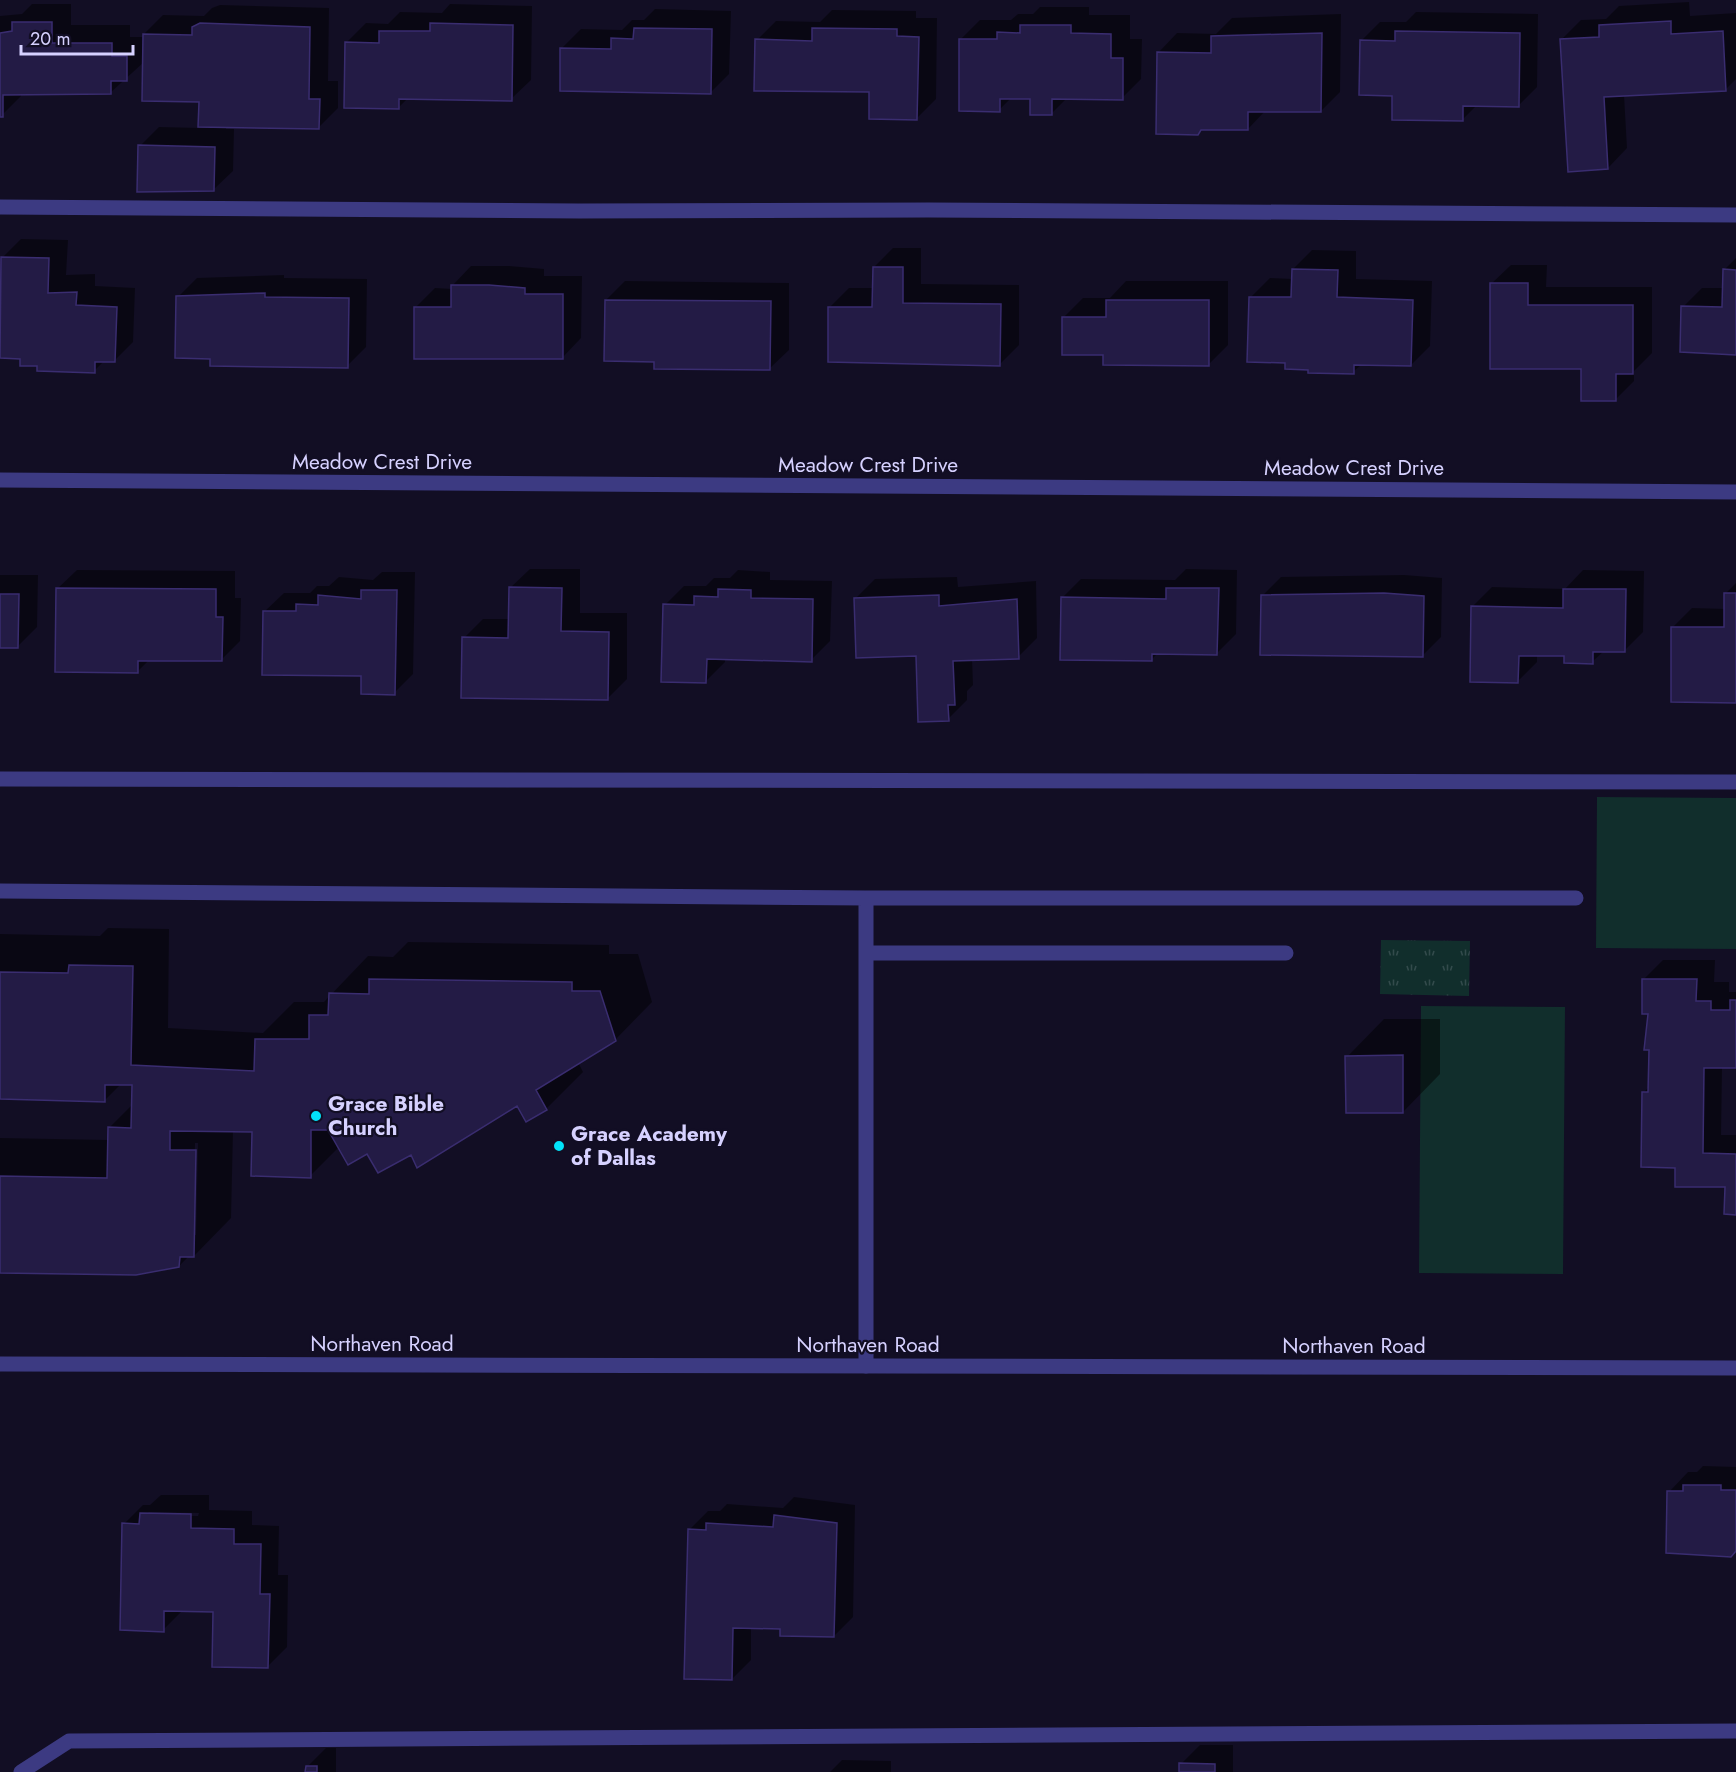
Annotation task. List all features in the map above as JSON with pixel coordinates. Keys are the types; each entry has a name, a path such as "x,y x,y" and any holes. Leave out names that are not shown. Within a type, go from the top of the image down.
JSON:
{"street":[{"path":"0,207 1736,215"},
{"name":"Meadow Crest Drive","path":"0,480 1736,492"},
{"path":"0,778 1736,782"},
{"path":"0,891 866,898 1576,898"},
{"path":"866,898 866,1366"},
{"path":"866,953 1286,953"},
{"name":"Northaven Road","path":"0,1364 1736,1368"},
{"path":"21,1772 69,1741 1736,1731"}],"green space":[{"path":"1597,797 1736,798 1736,949 1596,948"},
{"path":"1381,940 1470,941 1469,996 1380,994"},
{"path":"1421,1006 1565,1007 1563,1274 1419,1273"}],"building":[{"path":"1671,21 1671,34 1723,31 1726,91 1604,97 1608,169 1568,172 1560,39 1599,37 1599,25"},
{"path":"12,22 52,22 52,43 112,43 112,56 127,56 127,81 111,81 111,94 3,95 3,117 0,117 0,33 12,31"},
{"path":"200,23 310,27 309,99 320,99 319,129 198,127 199,102 142,101 143,34 192,35 192,27"},
{"path":"430,23 513,25 512,101 399,99 399,109 344,108 345,42 379,43 379,31 430,31"},
{"path":"1020,25 1071,25 1071,33 1111,34 1111,58 1123,58 1123,100 1052,99 1052,115 1030,115 1030,99 1000,99 1000,112 959,111 959,39 997,39 997,32 1020,33"},
{"path":"634,28 712,29 711,94 560,91 560,48 611,49 611,38 633,39"},
{"path":"812,28 897,29 897,36 919,37 917,120 869,119 869,92 754,91 755,39 812,41"},
{"path":"1395,31 1520,33 1519,107 1463,106 1463,121 1392,120 1392,96 1359,95 1360,40 1395,41"},
{"path":"1322,33 1321,112 1248,112 1248,130 1201,130 1198,135 1156,134 1157,52 1211,53 1211,36"},
{"path":"138,145 215,147 214,191 137,192"},
{"path":"1,257 49,258 48,293 77,292 76,305 117,307 115,362 95,362 95,373 37,371 37,366 20,366 20,359 0,358"},
{"path":"873,267 903,267 903,303 1001,304 1000,366 828,362 828,307 872,307"},
{"path":"1292,269 1338,270 1337,297 1413,300 1411,366 1354,365 1354,374 1308,373 1308,370 1285,369 1285,363 1247,362 1249,297 1291,297"},
{"path":"1723,269 1736,270 1736,355 1680,352 1681,306 1722,307"},
{"path":"1490,283 1528,283 1528,305 1633,305 1633,374 1616,374 1616,401 1581,401 1581,369 1490,369"},
{"path":"451,285 525,288 525,294 563,294 563,359 414,359 414,307 451,307"},
{"path":"265,293 265,297 349,298 348,368 210,366 210,359 175,358 176,296"},
{"path":"605,300 771,301 770,370 654,369 654,362 604,361"},
{"path":"1106,300 1209,300 1209,366 1103,365 1103,355 1062,355 1062,317 1106,317"},
{"path":"509,587 562,588 561,631 609,632 608,700 461,698 462,637 508,638"},
{"path":"56,588 216,589 216,617 223,617 222,661 138,661 138,673 55,672"},
{"path":"1166,588 1219,588 1217,655 1152,654 1152,661 1060,660 1061,597 1166,599"},
{"path":"718,589 751,590 751,598 813,599 812,662 707,659 706,683 661,682 663,604 694,605 694,596 718,597"},
{"path":"1563,589 1626,589 1625,652 1593,652 1593,664 1564,663 1564,656 1519,656 1518,683 1470,682 1471,606 1563,608"},
{"path":"361,590 397,590 395,695 361,694 361,676 262,675 263,611 296,611 296,604 318,605 318,595 361,599"},
{"path":"1384,593 1424,596 1423,657 1260,655 1261,595"},
{"path":"1724,593 1736,593 1736,703 1671,702 1671,627 1724,627"},
{"path":"0,594 19,594 18,648 0,648"},
{"path":"939,595 939,606 1017,599 1019,659 953,661 955,705 948,705 949,721 918,722 916,656 856,658 854,598"},
{"name":"Grace Bible Church","path":"69,965 133,966 131,1065 254,1071 255,1039 309,1039 309,1015 328,1015 329,993 369,994 369,979 572,982 572,991 600,991 616,1041 536,1090 547,1110 526,1122 517,1106 417,1168 411,1155 378,1173 367,1154 348,1165 328,1130 311,1130 311,1178 251,1176 252,1132 170,1131 170,1150 196,1150 194,1257 180,1257 179,1267 136,1275 0,1273 0,1176 107,1178 108,1127 131,1128 132,1085 105,1085 105,1102 0,1099 0,972 68,973"},
{"path":"1642,979 1697,979 1696,1001 1711,1001 1711,1010 1730,1010 1730,1000 1736,1000 1736,1068 1704,1068 1703,1153 1736,1154 1736,1215 1724,1214 1725,1187 1675,1187 1675,1168 1641,1167 1642,1092 1648,1092 1649,1050 1644,1050 1648,1014 1642,1014"},
{"path":"1403,1055 1403,1113 1346,1113 1345,1056"},
{"path":"1683,1485 1721,1485 1721,1490 1736,1490 1736,1551 1731,1557 1666,1553 1667,1491 1683,1491"},
{"path":"140,1513 191,1514 191,1528 234,1529 234,1544 261,1544 260,1594 270,1594 268,1668 212,1667 213,1612 164,1611 164,1632 120,1630 122,1523 139,1524"},
{"path":"774,1515 837,1523 834,1637 780,1636 780,1629 733,1628 732,1680 684,1679 688,1529 706,1530 706,1523 773,1527"},
{"path":"1179,1763 1215,1764 1215,1772 1179,1772"},
{"path":"306,1766 317,1766 317,1772 305,1772"}],"place":[{"name":"Grace Bible Church","path":"316,1116"},
{"name":"Grace Academy of Dallas","path":"559,1146"}]}
